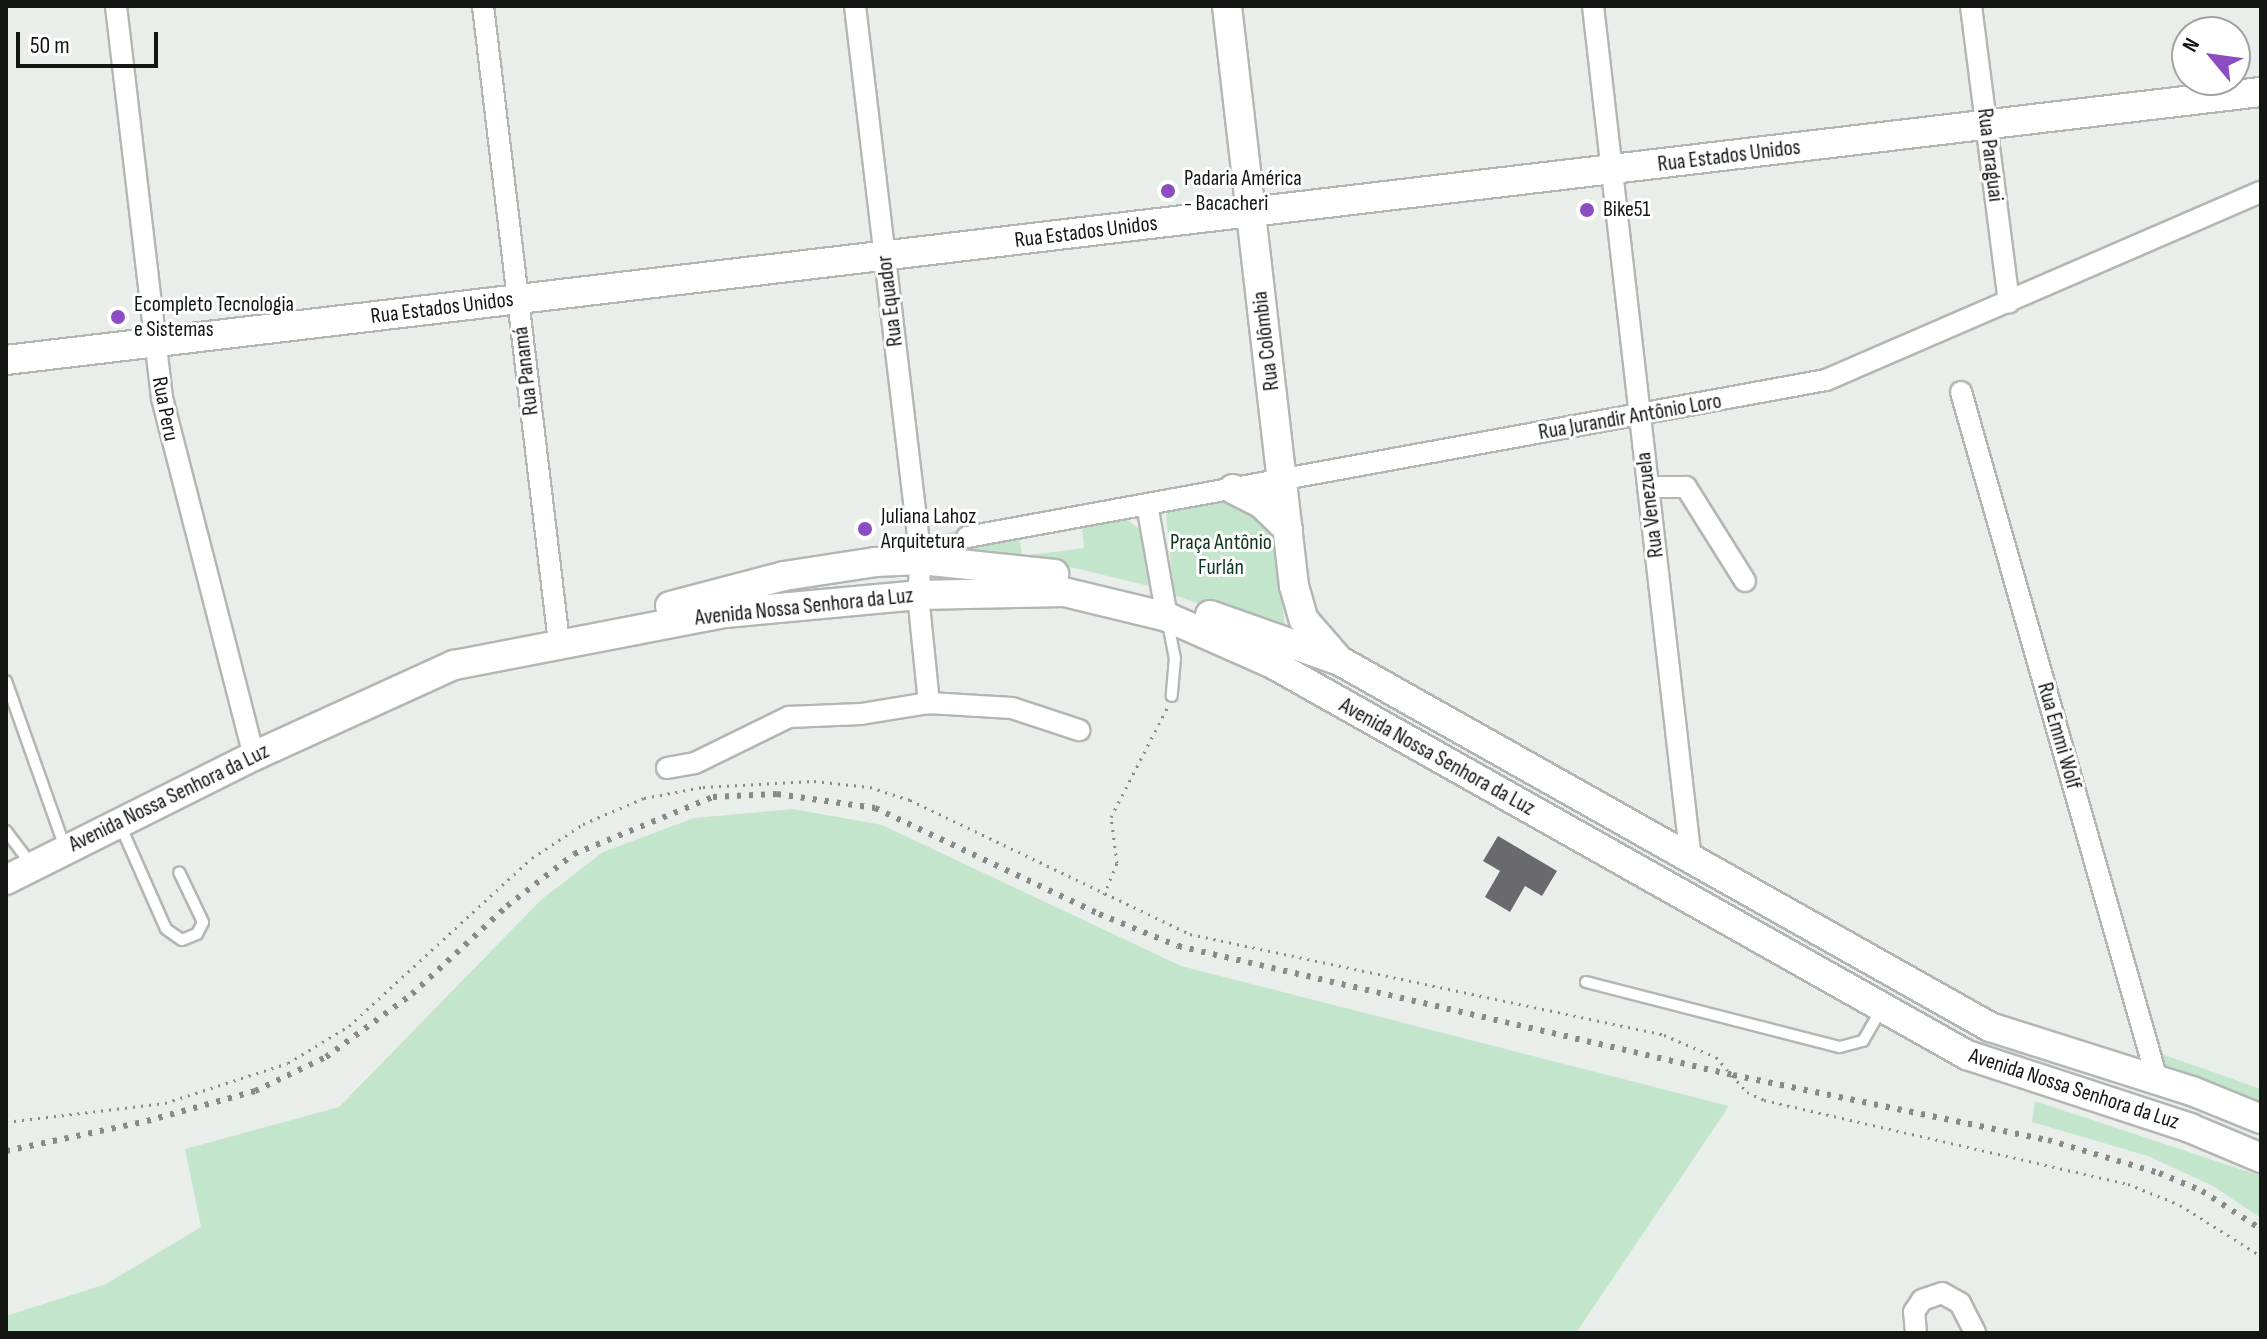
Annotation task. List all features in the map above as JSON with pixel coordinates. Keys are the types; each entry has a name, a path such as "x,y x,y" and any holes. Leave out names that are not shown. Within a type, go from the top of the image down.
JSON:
{"main road":[{"name":"Rua Colômbia","path":"1227,6 1288,529 1304,620 1340,661"},
{"name":"Rua Estados Unidos","path":"6,360 2261,92"},
{"path":"1233,489 1262,504 1288,529"},
{"name":"Avenida Nossa Senhora da Luz","path":"6,880 254,756 429,674 559,642 784,576 921,560 1085,577 1166,607 1340,661 1990,1027 2157,1079 2261,1119"},
{"name":"Avenida Nossa Senhora da Luz","path":"559,642 698,616 918,595 1053,591 1166,607 1273,664 1882,1009 1998,1068 2190,1128 2261,1158"}],"street":[{"name":"Rua Peru","path":"116,6 153,343 173,452 254,756"},
{"name":"Rua Panamá","path":"483,6 559,642"},
{"name":"Rua Equador","path":"855,6 921,560 918,595 929,703"},
{"name":"Rua Venezuela","path":"1593,6 1691,861"},
{"name":"Rua Paraguai","path":"1971,6 2009,303"},
{"name":"Rua Jurandir Antônio Loro","path":"967,537 1826,380 2261,192"},
{"name":"Rua Emmi Wolf","path":"1961,392 2157,1079"},
{"path":"1648,487 1686,487 1745,581"},
{"path":"1147,504 1166,607"},
{"path":"667,768 695,763 789,717 874,713 929,703 997,705 1079,730"},
{"path":"1916,1333 1914,1312 1922,1300 1942,1293 1960,1303 1975,1333"}],"lane":[{"path":"1166,607 1175,658 1172,696"},
{"path":"6,681 65,850"},
{"path":"120,823 166,929 182,940 197,934 203,922 179,872"},
{"path":"6,831 32,867"},
{"path":"1586,982 1840,1047 1863,1041 1882,1009"}],"path":[{"path":"1104,895 1117,863 1111,817 1172,696"},
{"path":"6,1122 165,1103 288,1063 349,1026 532,858 583,824 644,798 767,779 870,787 910,800 1190,934 1664,1035 1716,1057 1747,1092 1764,1100 2128,1184 2180,1205 2261,1256"}],"green space":[{"name":"Praça Antônio Furlán","path":"1220,499 1250,507 1274,534 1286,634 1174,595 1166,515 1174,507"},
{"path":"1123,517 1145,533 1153,587 1062,565 936,552 935,536 959,530 962,546 1019,535 1022,556 1084,548 1082,526"},
{"path":"793,809 882,825 1181,966 1729,1106 1576,1333 6,1333 6,1316 106,1284 201,1227 185,1149 339,1107 542,899 603,852 694,818"},
{"path":"2159,1053 2261,1089 2261,1106 2165,1071"},
{"path":"2035,1101 2261,1176 2261,1218 2213,1186 2148,1156 2032,1122"}],"building":[{"path":"1498,836 1557,871 1542,896 1525,886 1510,912 1485,897 1500,871 1483,861"}],"railway":[{"path":"6,1151 147,1121 255,1091 326,1057 412,994 507,906 574,854 713,797 777,794 875,808 1099,914 1178,946 1733,1075 2048,1140 2159,1173 2202,1191 2261,1229"}],"place":[{"name":"Padaria América - Bacacheri","path":"1168,191"},
{"name":"Bike51","path":"1587,210"},
{"name":"Ecompleto Tecnologia e Sistemas","path":"118,317"},
{"name":"Juliana Lahoz Arquitetura","path":"865,529"}]}
